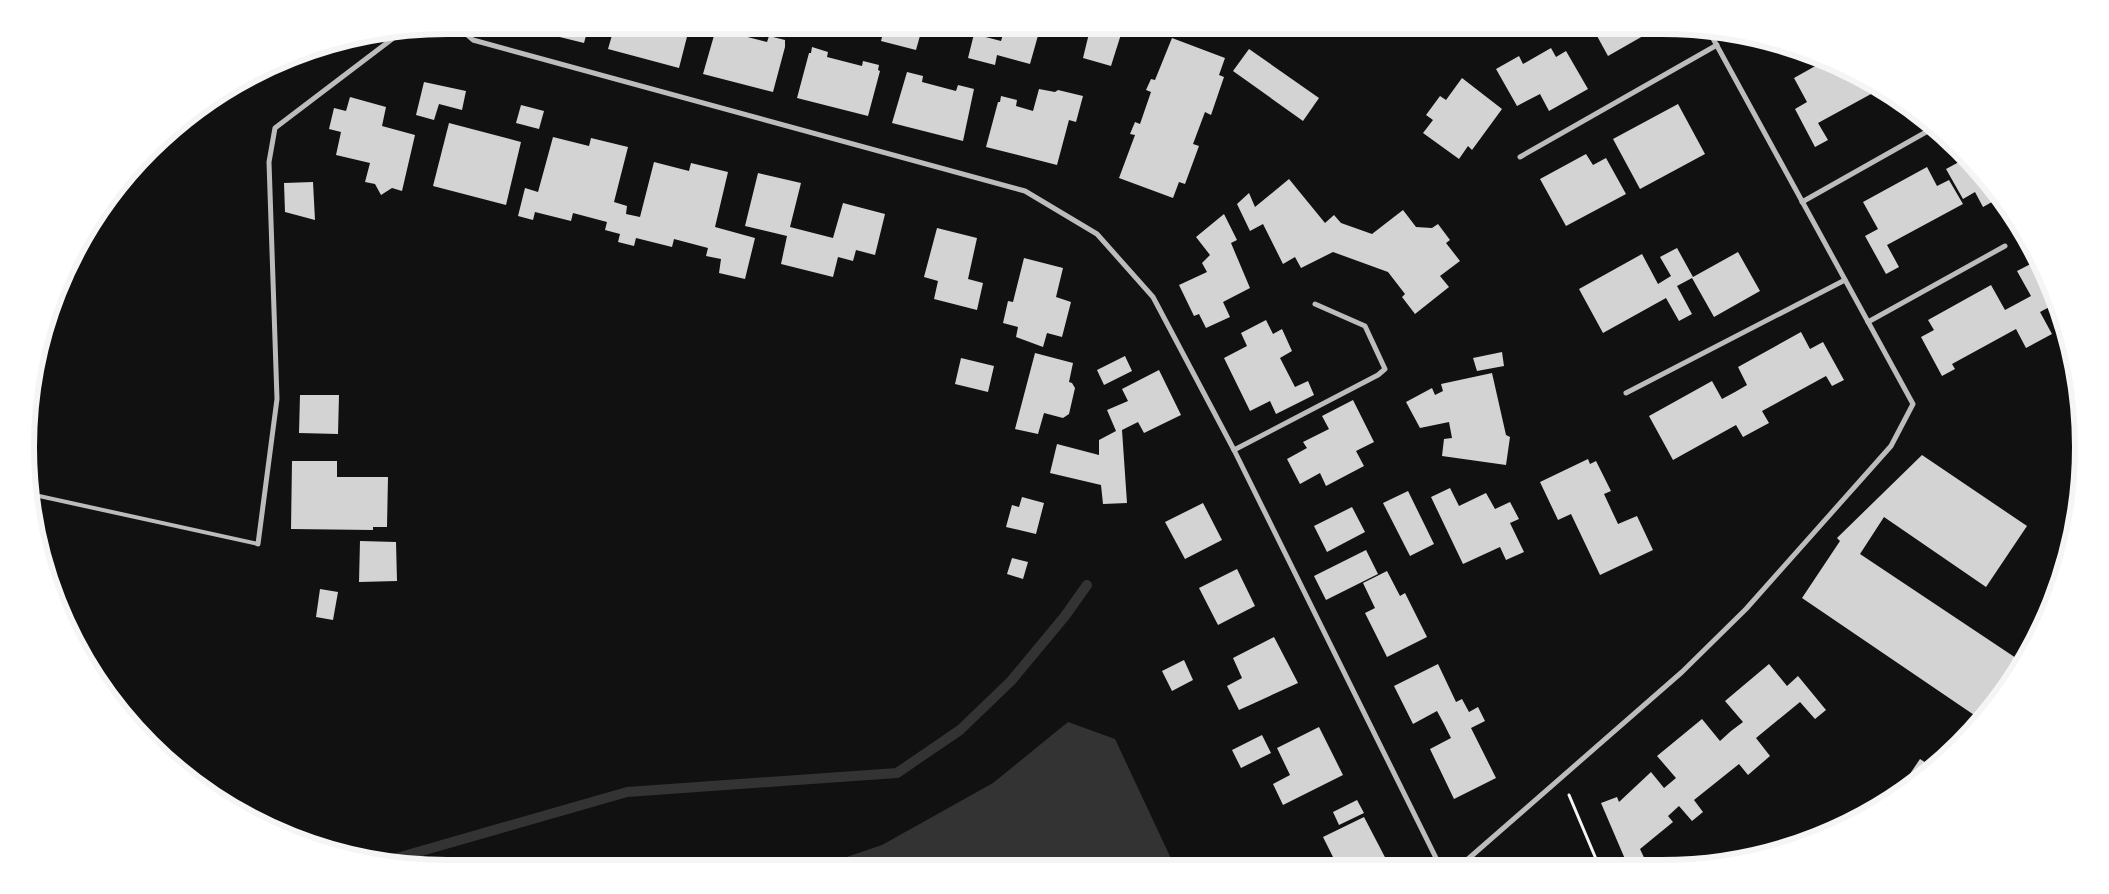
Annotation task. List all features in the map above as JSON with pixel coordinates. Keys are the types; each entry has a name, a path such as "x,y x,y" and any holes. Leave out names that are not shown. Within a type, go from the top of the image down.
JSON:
{"street":[{"path":"466,34 473,40 1025,191 1097,234 1153,297 1234,450 1437,860"},
{"path":"258,544 277,398 269,162 275,128 395,37"},
{"path":"1467,860 1682,672 1746,609 1891,446 1913,404 1712,37"},
{"path":"1520,157 1717,45"},
{"path":"1802,202 1927,130"},
{"path":"1868,322 2005,246"},
{"path":"1626,393 1845,280"},
{"path":"1234,450 1378,376 1385,369 1365,326 1358,321 1315,304"}],"lane":[{"path":"37,495 258,544"}],"path":[{"path":"1561,778 1597,860"}],"shaded area":[{"path":"1068,722 1115,739 1172,860 838,860 882,845 993,783"}],"building":[{"path":"547,34 586,34 584,43"},
{"path":"612,34 688,34 679,68 608,49"},
{"path":"714,34 736,34 767,42 769,36 785,40 785,47 773,92 703,74"},
{"path":"883,34 920,34 916,50 881,41"},
{"path":"974,34 1001,41 1003,34 1038,34 1030,64 997,55 995,65 968,58"},
{"path":"1089,34 1121,34 1111,66 1083,58"},
{"path":"1596,34 1646,34 1608,56"},
{"path":"1172,38 1225,58 1219,75 1224,77 1211,115 1205,112 1193,144 1199,146 1185,184 1179,182 1173,198 1119,178 1135,135 1130,134 1135,122 1140,124 1151,92 1146,90 1151,79 1155,80"},
{"path":"812,47 828,52 827,57 862,66 863,61 879,65 878,70 880,71 868,116 797,98"},
{"path":"1551,48 1556,57 1566,51 1588,89 1549,111 1540,94 1517,106 1496,69 1519,56 1523,64"},
{"path":"1249,49 1319,98 1303,121 1233,71"},
{"path":"1818,64 1874,92 1818,123 1828,140 1815,147 1795,109 1807,102 1794,78"},
{"path":"907,72 923,76 922,82 956,91 958,85 974,89 963,141 892,123"},
{"path":"1462,78 1502,109 1472,150 1468,146 1459,159 1423,133 1433,120 1426,115 1440,96 1446,100"},
{"path":"424,82 466,91 462,110 439,104 434,120 416,115"},
{"path":"1039,89 1055,92 1058,90 1083,96 1076,122 1069,120 1057,165 986,147 1001,96 1017,100 1016,106 1033,111"},
{"path":"350,97 386,107 382,126 415,135 402,191 392,188 381,195 375,184 365,182 370,163 336,155 341,132 329,129 334,108 346,111"},
{"path":"1678,104 1705,154 1640,189 1613,139"},
{"path":"521,105 544,111 539,129 516,123"},
{"path":"449,123 521,142 506,205 433,186"},
{"path":"553,137 589,146 591,138 628,147 614,202 627,206 626,214 640,217 654,162 689,171 691,163 728,172 715,227 755,238 745,279 719,273 721,259 706,256 708,248 674,239 672,247 636,238 634,246 618,242 620,234 605,230 607,222 573,213 571,221 535,212 533,220 518,216 525,188 538,192"},
{"path":"1586,154 1593,165 1606,158 1626,194 1566,226 1540,179"},
{"path":"1957,158 1994,201 1983,207 1975,192 1963,199 1946,169 1959,162"},
{"path":"1927,167 1937,186 1949,180 1963,204 1887,245 1899,267 1886,274 1865,236 1878,229 1863,202"},
{"path":"758,173 801,183 790,227 833,238 843,203 885,214 875,255 856,250 853,261 838,257 833,277 781,264 787,236 745,226"},
{"path":"1289,179 1325,223 1334,215 1341,223 1372,234 1403,210 1416,227 1432,228 1438,224 1450,240 1446,243 1460,261 1440,276 1449,287 1415,314 1402,297 1405,294 1388,272 1333,252 1301,268 1295,257 1283,264 1263,224 1250,231 1237,204 1249,193 1255,207"},
{"path":"313,182 315,220 285,212 284,183"},
{"path":"1224,214 1237,240 1231,243 1250,288 1223,302 1230,317 1206,328 1199,314 1194,316 1179,285 1207,272 1202,263 1210,255 1196,237"},
{"path":"937,228 977,238 968,279 983,283 977,310 934,299 938,281 924,277"},
{"path":"1677,248 1693,277 1738,252 1760,291 1714,317 1692,278 1677,286 1692,314 1679,321 1666,298 1603,333 1579,289 1642,254 1658,284 1671,276 1660,257"},
{"path":"1024,258 1063,268 1056,297 1071,302 1062,337 1047,333 1043,347 1016,337 1018,327 1003,323 1008,301 1013,302"},
{"path":"2032,263 2050,307 2040,312 2052,334 2026,348 2016,329 1952,364 1955,369 1942,376 1921,337 1934,330 1928,320 1991,285 2005,310 2031,296 2017,271"},
{"path":"1266,320 1273,334 1282,329 1292,351 1280,358 1295,387 1308,381 1314,395 1276,414 1270,401 1250,411 1224,358 1247,346 1241,333"},
{"path":"1801,332 1810,349 1823,342 1844,380 1832,386 1826,376 1762,411 1769,423 1743,437 1736,425 1673,460 1649,416 1712,381 1722,399 1735,392 1747,385 1738,367"},
{"path":"1502,352 1504,366 1477,371 1473,358"},
{"path":"1035,353 1073,363 1069,382 1075,388 1069,414 1063,418 1044,413 1038,434 1015,429"},
{"path":"1125,356 1132,371 1104,385 1097,370"},
{"path":"961,358 994,366 988,392 955,384"},
{"path":"1159,370 1181,415 1144,433 1138,422 1122,430 1127,503 1103,504 1101,485 1050,473 1057,444 1099,455 1099,440 1116,431 1107,410 1128,401 1122,389"},
{"path":"1492,373 1506,435 1510,437 1506,465 1442,456 1444,439 1452,438 1449,422 1420,428 1406,402 1432,388 1435,395 1443,391 1441,384"},
{"path":"300,395 339,395 338,434 299,433"},
{"path":"1353,400 1374,442 1356,451 1364,466 1326,486 1320,473 1300,484 1287,459 1307,448 1303,442 1329,429 1322,416"},
{"path":"1922,455 2027,526 1986,587 1884,517 1860,554 2017,659 2006,677 1976,716 1802,598 1840,541 1837,538"},
{"path":"1588,459 1590,464 1596,461 1611,491 1604,494 1618,524 1637,516 1653,550 1600,575 1571,514 1558,520 1540,482"},
{"path":"292,461 337,461 337,477 388,477 387,527 373,527 373,530 291,529"},
{"path":"1450,488 1459,506 1486,493 1495,509 1510,502 1519,519 1510,523 1524,552 1506,560 1500,547 1463,564 1431,497"},
{"path":"1408,491 1434,544 1410,556 1383,503"},
{"path":"1022,497 1044,503 1036,534 1006,527 1012,505 1019,507"},
{"path":"1203,503 1222,540 1185,559 1165,522"},
{"path":"1352,507 1365,532 1327,552 1314,526"},
{"path":"360,541 396,542 397,581 359,582"},
{"path":"1366,550 1378,574 1326,600 1314,576"},
{"path":"1012,558 1028,562 1023,579 1007,574"},
{"path":"1237,569 1255,606 1218,625 1199,588"},
{"path":"1387,571 1400,596 1405,593 1427,637 1387,657 1365,613 1375,608 1363,583"},
{"path":"320,589 338,592 333,620 316,617"},
{"path":"1274,637 1298,683 1239,710 1227,686 1242,678 1233,658"},
{"path":"1184,660 1193,680 1172,691 1162,671"},
{"path":"1438,664 1456,702 1462,699 1469,712 1478,707 1485,721 1471,728 1496,778 1454,799 1430,749 1451,738 1444,724 1437,711 1413,724 1394,686"},
{"path":"1769,664 1787,686 1798,676 1826,710 1815,719 1800,702 1756,738 1770,756 1748,775 1739,764 1694,800 1703,812 1692,821 1679,806 1668,816 1673,822 1640,849 1645,860 1625,860 1601,803 1617,797 1619,802 1651,772 1664,788 1676,778 1657,756 1702,719 1720,741 1743,722 1725,701"},
{"path":"1319,727 1343,775 1283,805 1273,784 1290,775 1277,748"},
{"path":"1262,735 1271,753 1241,768 1232,750"},
{"path":"1920,759 1927,764 1914,775 1904,782"},
{"path":"1357,800 1364,813 1339,825 1333,812"},
{"path":"1364,817 1386,860 1334,860 1323,837"}],"waterway":[{"path":"399,857 627,792 897,773 960,730 1011,681 1065,616 1087,585"}]}
